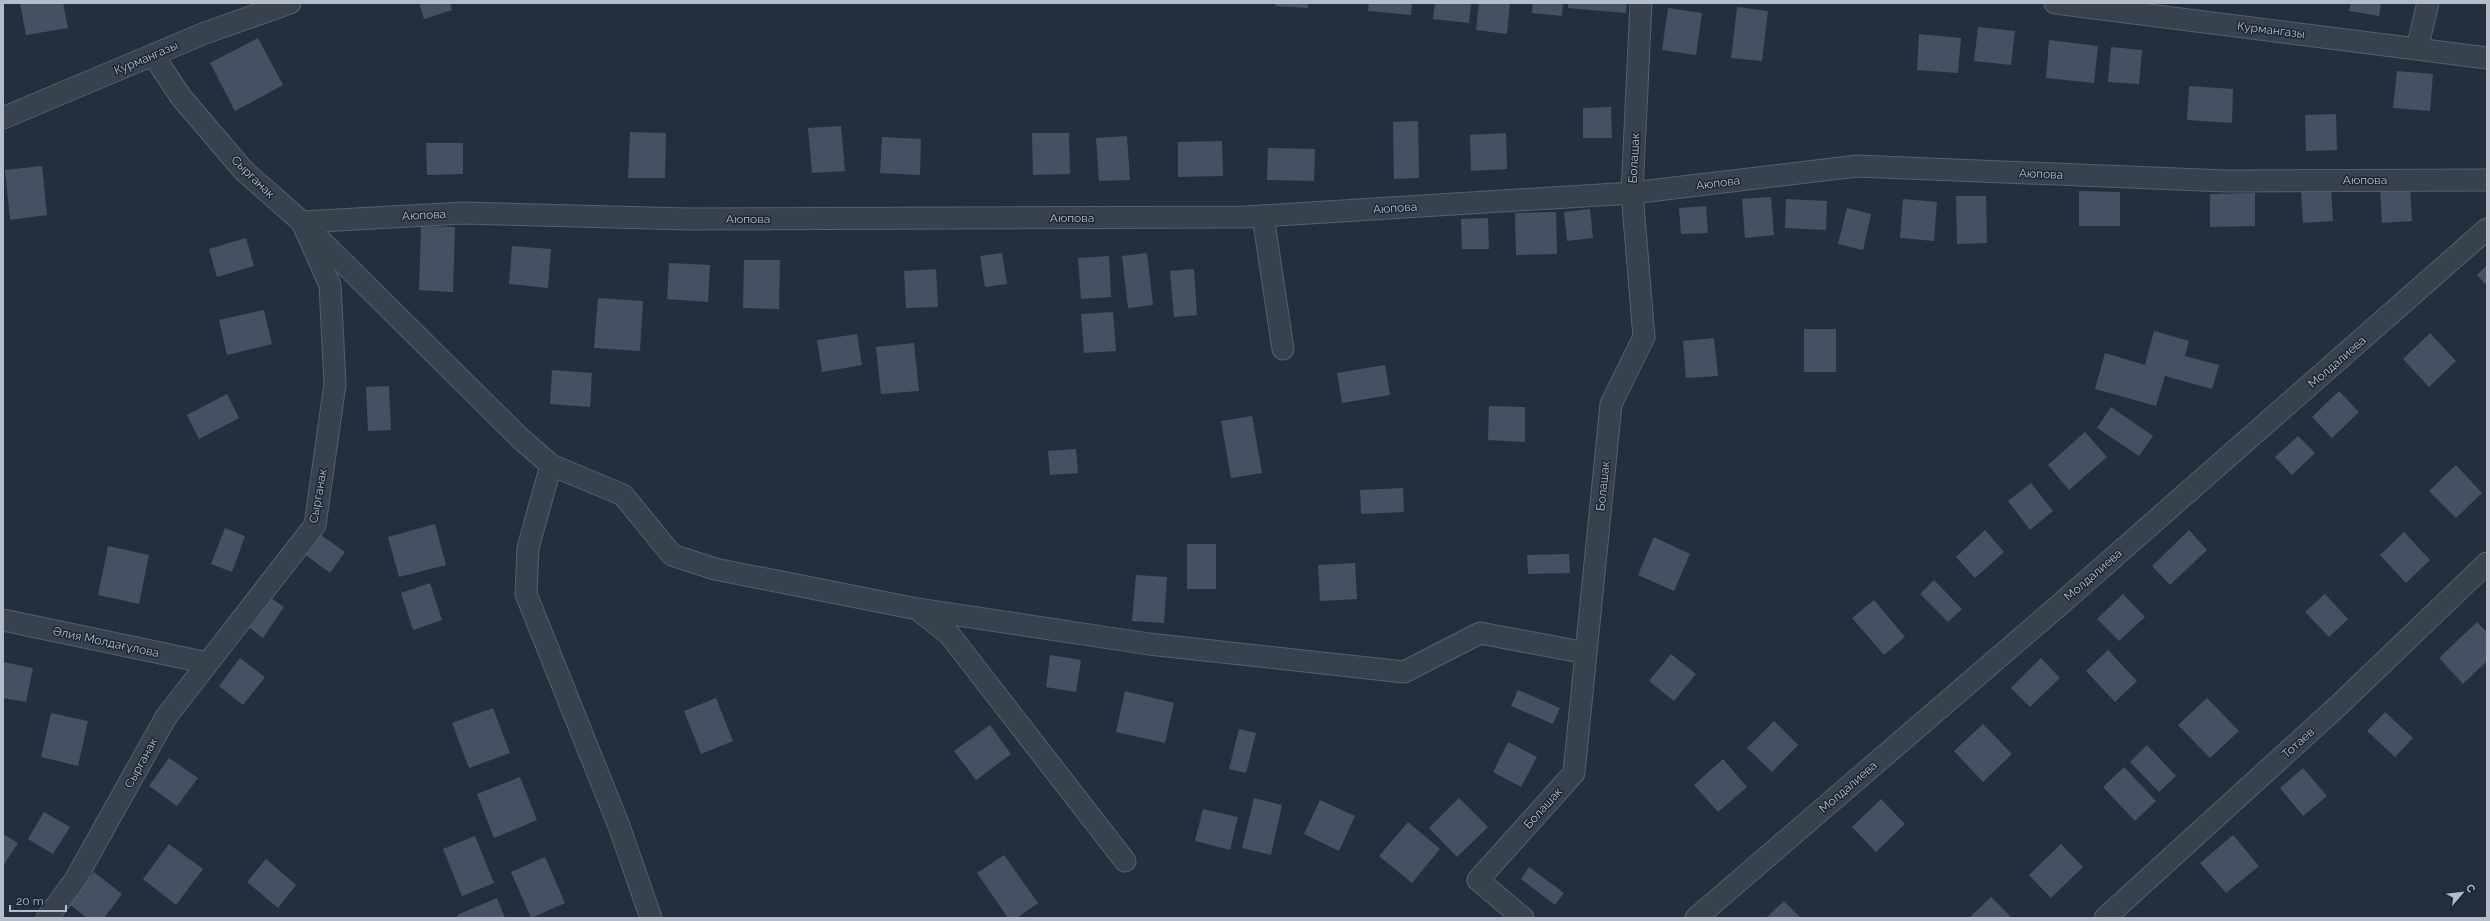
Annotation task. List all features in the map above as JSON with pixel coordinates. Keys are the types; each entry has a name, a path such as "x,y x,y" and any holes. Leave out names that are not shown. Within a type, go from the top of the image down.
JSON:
{"street":[{"name":"Курмангазы","path":"3,118 204,33 290,3"},
{"name":"Болашак","path":"1523,918 1478,880 1574,773 1611,404 1644,337 1632,193 1641,3"},
{"name":"Курмангазы","path":"2055,3 2487,58"},
{"path":"2416,49 2428,3"},
{"name":"Сырганак","path":"47,918 75,880 166,717 315,525 335,384 330,285 302,222 244,171 181,97 154,55"},
{"name":"Аюпова","path":"302,222 463,213 689,219 1264,216 1632,193 1857,166 2226,181 2487,180"},
{"path":"1264,216 1283,349"},
{"path":"302,222 521,439 551,465 623,495 672,555 715,569 917,609 1150,644 1404,672 1480,633 1586,653"},
{"name":"Молдалиева","path":"1696,918 2056,608 2487,229"},
{"path":"551,465 528,548 526,594 619,826 651,918"},
{"name":"Тотаев","path":"2105,918 2339,705 2487,564"},
{"path":"917,609 949,634 1125,861"},
{"name":"Әлия Молдағұлова","path":"3,620 208,663"}],"building":[{"path":"20,3 63,3 68,28 26,35"},
{"path":"419,3 450,3 452,10 424,19"},
{"path":"1276,3 1308,3 1308,8 1275,6"},
{"path":"1369,3 1412,3 1411,15 1368,11"},
{"path":"1435,3 1471,3 1469,23 1433,19"},
{"path":"1479,3 1510,3 1507,34 1476,30"},
{"path":"1533,3 1563,3 1562,16 1532,13"},
{"path":"1568,3 1627,3 1626,13 1568,8"},
{"path":"2351,3 2381,3 2379,16 2349,11"},
{"path":"1737,7 1768,11 1762,61 1731,58"},
{"path":"1668,8 1702,13 1696,55 1662,50"},
{"path":"1978,27 2015,31 2011,65 1974,61"},
{"path":"1919,34 1961,38 1958,73 1917,70"},
{"path":"258,38 283,85 235,111 210,63"},
{"path":"2049,40 2098,46 2094,83 2046,78"},
{"path":"2111,47 2142,50 2139,84 2108,82"},
{"path":"2397,71 2433,74 2430,111 2393,108"},
{"path":"2189,86 2233,89 2232,123 2187,120"},
{"path":"1611,107 1612,138 1583,138 1583,108"},
{"path":"2336,114 2337,150 2306,151 2305,115"},
{"path":"1418,121 1419,178 1394,179 1393,122"},
{"path":"841,126 845,171 812,173 808,128"},
{"path":"630,132 666,133 665,178 628,178"},
{"path":"1032,133 1069,133 1070,174 1033,175"},
{"path":"1506,133 1507,169 1471,171 1470,135"},
{"path":"1127,136 1130,180 1099,181 1096,138"},
{"path":"882,137 921,139 920,175 880,173"},
{"path":"1222,141 1223,176 1178,177 1178,142"},
{"path":"426,143 463,143 463,174 427,175"},
{"path":"1268,148 1315,149 1314,181 1267,180"},
{"path":"42,166 47,215 10,220 5,170"},
{"path":"2410,188 2412,221 2382,223 2380,189"},
{"path":"2331,189 2333,221 2303,223 2301,191"},
{"path":"2079,191 2120,192 2120,226 2079,226"},
{"path":"2255,193 2255,226 2210,227 2210,194"},
{"path":"1956,196 1986,196 1987,243 1957,244"},
{"path":"1771,197 1774,235 1745,238 1742,199"},
{"path":"1786,199 1827,201 1826,230 1785,228"},
{"path":"1903,199 1937,202 1934,241 1900,238"},
{"path":"1706,206 1708,233 1681,234 1679,208"},
{"path":"1847,208 1871,214 1863,250 1838,244"},
{"path":"1590,209 1593,238 1567,241 1564,212"},
{"path":"1556,212 1557,254 1516,255 1515,213"},
{"path":"1488,218 1489,249 1462,249 1461,219"},
{"path":"421,226 455,227 453,292 419,290"},
{"path":"246,238 254,266 217,277 209,249"},
{"path":"512,246 551,249 548,288 509,284"},
{"path":"1002,253 1007,284 985,287 980,256"},
{"path":"1147,253 1153,305 1128,308 1122,256"},
{"path":"1109,256 1111,297 1081,299 1078,258"},
{"path":"744,260 780,260 779,309 743,308"},
{"path":"669,263 710,265 708,302 667,299"},
{"path":"2487,265 2487,286 2477,275"},
{"path":"936,269 938,307 906,308 904,271"},
{"path":"1194,269 1197,315 1174,317 1170,271"},
{"path":"598,298 643,301 640,351 594,348"},
{"path":"264,310 272,344 227,355 219,320"},
{"path":"1113,312 1116,351 1084,353 1081,314"},
{"path":"1804,329 1836,329 1836,372 1804,372"},
{"path":"2154,331 2189,341 2185,356 2219,365 2212,389 2165,376 2156,406 2095,389 2105,353 2145,365"},
{"path":"2430,333 2456,361 2429,387 2403,359"},
{"path":"857,334 862,365 822,372 817,340"},
{"path":"1714,338 1718,376 1686,378 1683,341"},
{"path":"914,343 919,391 881,394 876,347"},
{"path":"1385,365 1390,395 1342,403 1337,373"},
{"path":"552,370 592,373 590,407 550,404"},
{"path":"389,386 391,430 368,431 366,387"},
{"path":"2339,391 2359,412 2332,438 2312,417"},
{"path":"227,394 239,418 199,439 187,415"},
{"path":"1489,406 1525,407 1525,442 1488,440"},
{"path":"2111,407 2153,436 2139,456 2097,428"},
{"path":"1252,416 1262,473 1231,478 1221,421"},
{"path":"2085,432 2107,457 2069,490 2048,465"},
{"path":"2298,436 2315,453 2292,475 2275,457"},
{"path":"1076,449 1078,473 1050,475 1048,451"},
{"path":"2456,465 2482,493 2456,518 2429,491"},
{"path":"2031,483 2053,511 2030,530 2008,501"},
{"path":"1403,488 1404,512 1361,514 1360,490"},
{"path":"435,524 446,565 399,577 388,537"},
{"path":"225,528 245,536 232,572 211,564"},
{"path":"1985,530 2004,552 1975,578 1956,557"},
{"path":"2189,530 2207,550 2170,585 2152,566"},
{"path":"2404,532 2430,560 2406,583 2380,555"},
{"path":"318,533 345,552 330,573 303,553"},
{"path":"1654,537 1690,554 1674,591 1638,575"},
{"path":"1187,544 1216,544 1216,589 1187,589"},
{"path":"108,546 149,555 139,604 98,595"},
{"path":"1569,554 1570,573 1528,574 1527,555"},
{"path":"1355,563 1357,599 1320,601 1318,565"},
{"path":"1136,575 1167,577 1164,623 1132,621"},
{"path":"1934,580 1962,609 1948,622 1920,594"},
{"path":"430,583 442,620 413,630 401,593"},
{"path":"2123,594 2145,617 2119,641 2097,619"},
{"path":"2325,594 2348,619 2329,637 2305,612"},
{"path":"271,598 284,607 263,638 250,628"},
{"path":"1874,600 1905,637 1884,655 1852,618"},
{"path":"2477,622 2487,632 2487,661 2463,684 2439,658"},
{"path":"2108,650 2137,681 2115,702 2086,671"},
{"path":"1671,654 1696,674 1674,701 1649,681"},
{"path":"1050,655 1081,660 1076,692 1046,687"},
{"path":"240,658 265,677 243,705 219,686"},
{"path":"2041,658 2060,678 2030,707 2011,688"},
{"path":"3,662 33,668 26,702 3,698"},
{"path":"1518,690 1560,708 1553,724 1511,706"},
{"path":"1125,691 1174,703 1165,743 1116,732"},
{"path":"716,698 733,741 701,754 684,711"},
{"path":"2207,698 2239,731 2210,758 2178,725"},
{"path":"493,708 510,753 469,768 452,723"},
{"path":"2385,712 2413,738 2395,757 2367,731"},
{"path":"51,713 88,721 78,766 41,757"},
{"path":"1774,721 1798,745 1772,772 1747,748"},
{"path":"1983,724 2012,754 1983,782 1954,751"},
{"path":"990,725 1011,754 976,780 954,751"},
{"path":"1239,729 1256,733 1246,773 1229,769"},
{"path":"1508,742 1537,757 1521,787 1493,772"},
{"path":"2147,745 2176,776 2159,792 2130,762"},
{"path":"169,758 198,778 177,806 149,786"},
{"path":"1723,759 1747,787 1718,812 1694,785"},
{"path":"2124,767 2156,801 2135,821 2103,787"},
{"path":"2303,768 2327,796 2303,816 2280,788"},
{"path":"520,777 537,820 494,838 477,794"},
{"path":"1254,798 1282,805 1271,855 1242,848"},
{"path":"1459,798 1488,827 1457,857 1429,828"},
{"path":"1881,799 1905,824 1876,852 1852,827"},
{"path":"1320,800 1355,816 1339,851 1304,834"},
{"path":"1203,809 1238,817 1230,850 1195,841"},
{"path":"44,812 70,827 53,854 28,839"},
{"path":"1408,822 1440,849 1412,883 1379,856"},
{"path":"3,834 18,843 3,866"},
{"path":"2233,835 2259,866 2226,893 2200,863"},
{"path":"475,836 494,883 462,896 443,849"},
{"path":"169,844 203,869 176,905 143,879"},
{"path":"2061,844 2083,867 2051,898 2029,875"},
{"path":"1004,855 1038,903 1017,918 1008,918 977,873"},
{"path":"545,857 565,903 531,918 511,872"},
{"path":"266,859 296,885 278,908 247,882"},
{"path":"1529,867 1564,893 1555,905 1521,879"},
{"path":"94,872 122,894 104,918 87,918 69,904"},
{"path":"1991,897 2010,916 2007,918 1969,918"},
{"path":"497,898 505,918 458,918 457,915"},
{"path":"1784,901 1800,917 1766,918"}]}
